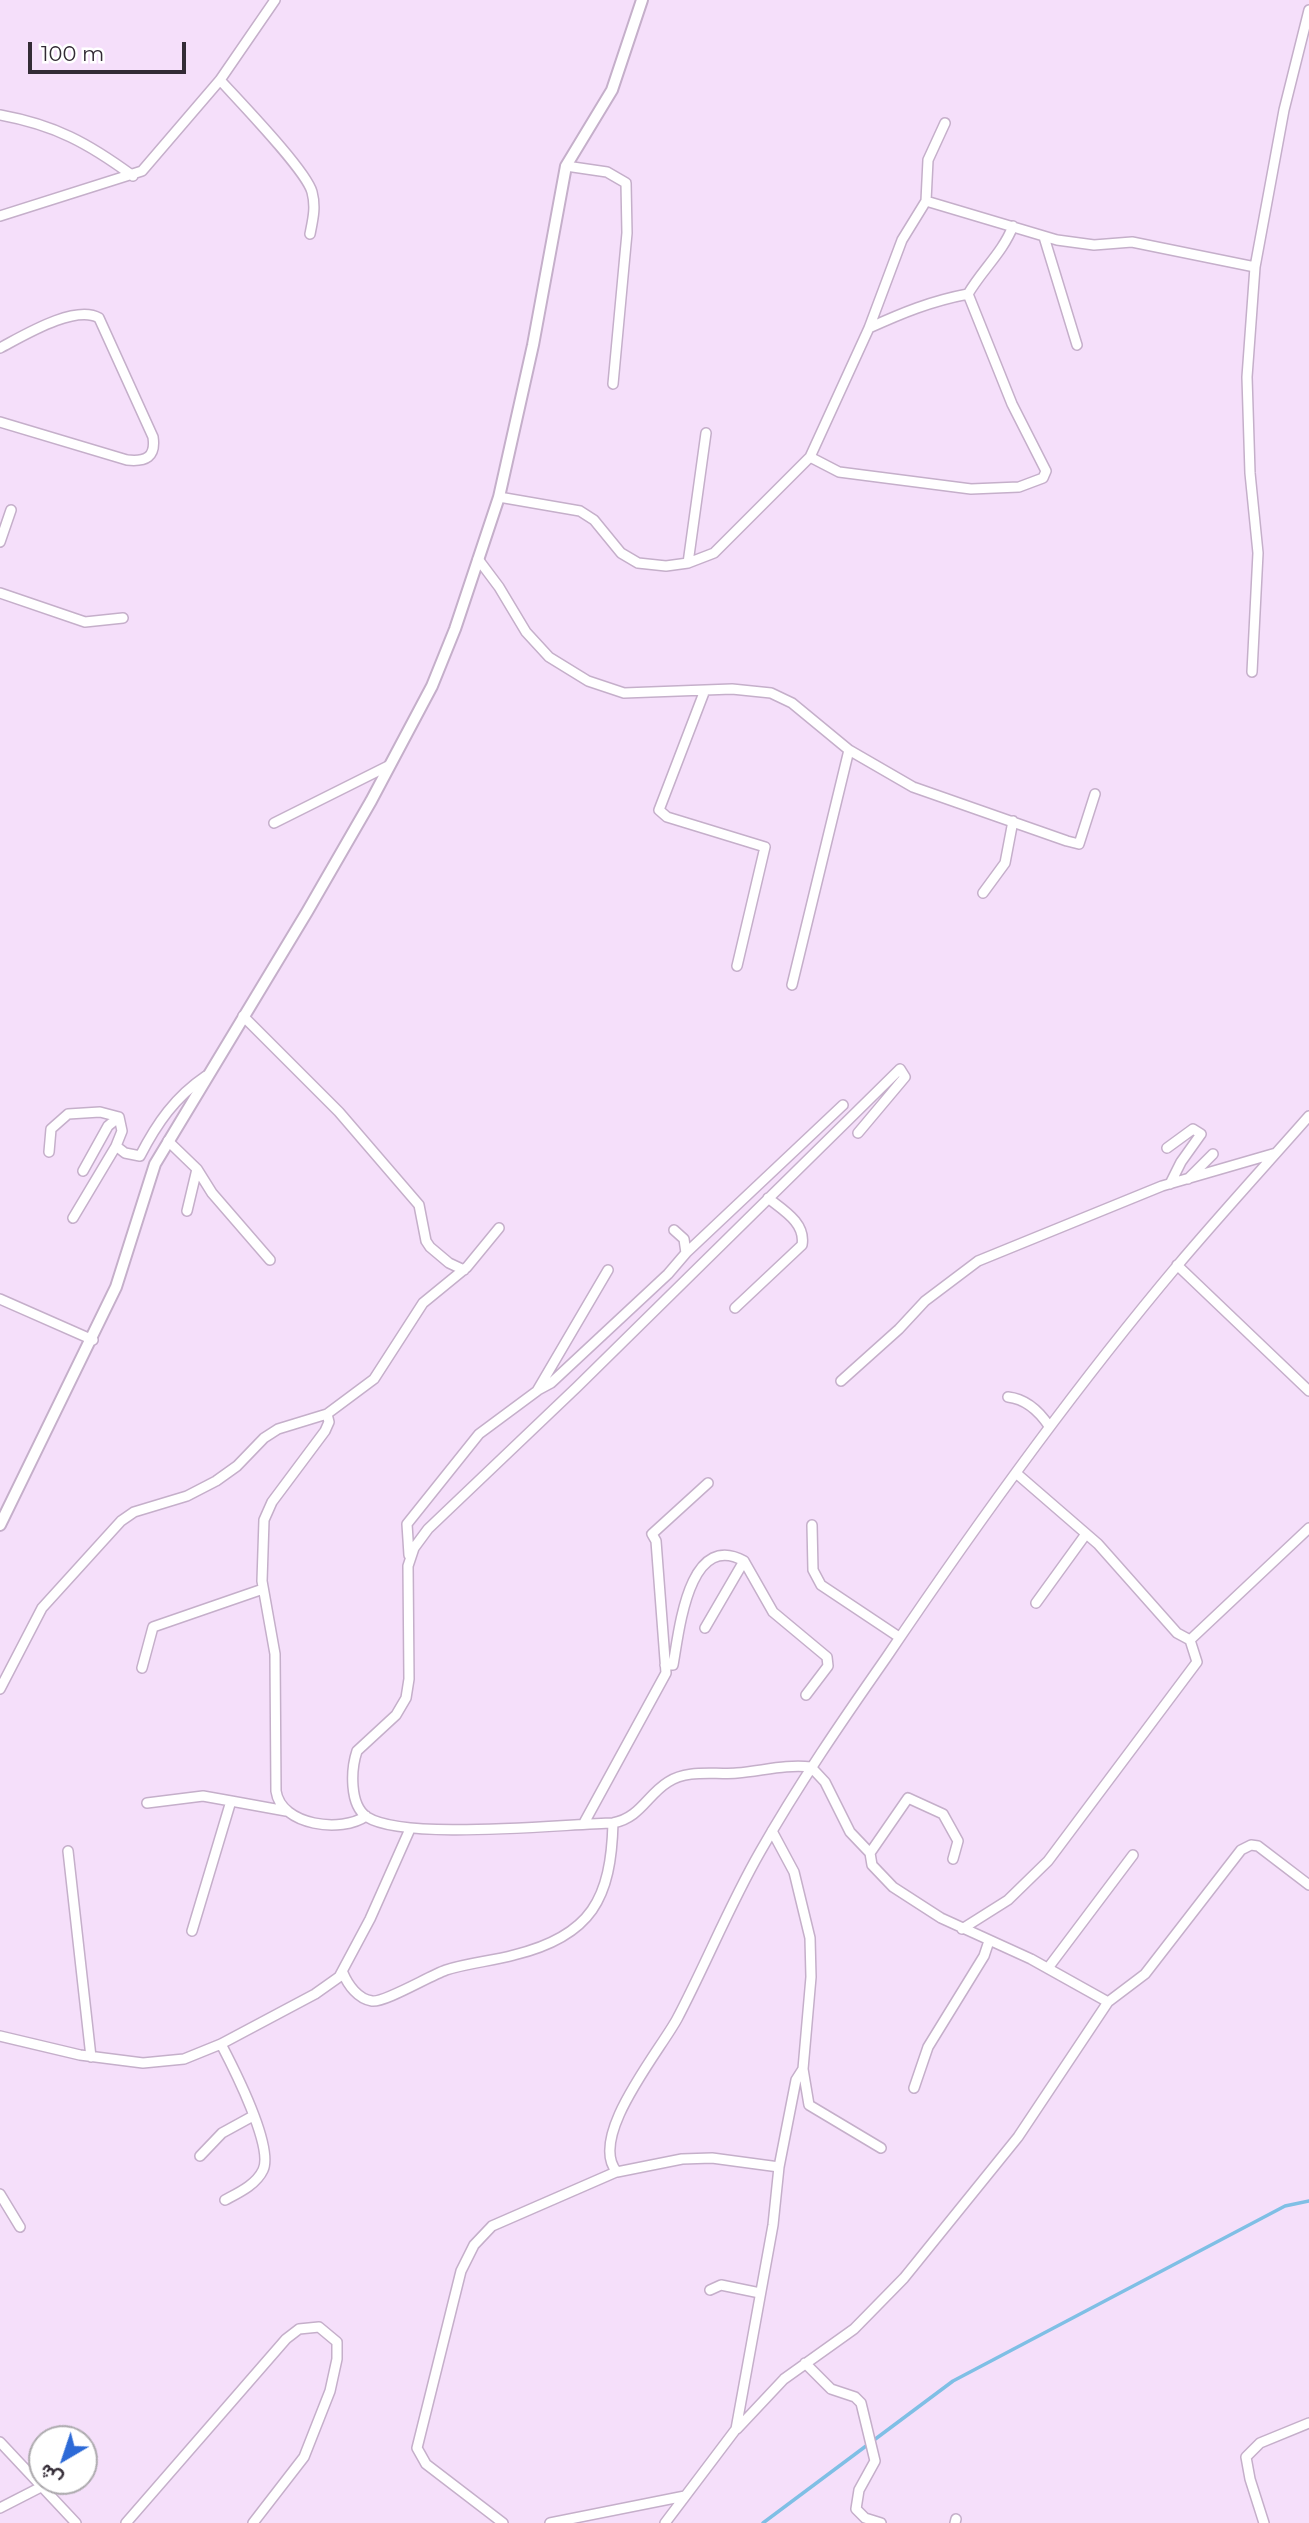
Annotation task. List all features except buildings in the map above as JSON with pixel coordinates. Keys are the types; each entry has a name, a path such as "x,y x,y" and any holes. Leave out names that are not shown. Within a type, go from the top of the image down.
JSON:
{"street":[{"path":"0,216 72,191 133,176 150,163 220,79 275,0"},
{"path":"0,1525 93,1340 116,1287 147,1186 167,1141 307,912 432,686 455,629 499,497 533,345 566,166 612,90 642,0"},
{"path":"1252,672 1258,553 1250,473 1247,377 1255,267 1284,110 1309,10"},
{"path":"220,79 260,123 311,188 315,208 310,234"},
{"path":"0,115 58,129 90,145 133,176"},
{"path":"499,497 580,511 594,520 621,553 638,563 666,566 688,563 714,553 741,529 810,457 869,328 902,240 926,201 928,160 945,122"},
{"path":"566,166 607,172 626,183 627,233 613,384"},
{"path":"926,201 953,212 1013,226 1044,237 1094,245 1132,242 1255,267"},
{"path":"869,328 898,313 911,311 933,300 968,294 984,267 1004,247 1013,226"},
{"path":"1044,237 1077,345"},
{"path":"810,457 839,472 971,489 1019,487 1043,478 1045,471 1012,404 968,294"},
{"path":"0,348 73,315 80,313 99,318 148,424 155,449 149,458 141,461 127,460 0,422"},
{"path":"688,563 706,433"},
{"path":"0,542 11,510"},
{"path":"478,559 499,587 526,632 550,657 588,681 624,693 750,689 771,692 792,703 849,750 914,787 1013,821 1034,831 1079,844 1095,794"},
{"path":"0,593 85,622 123,618"},
{"path":"705,690 659,810 667,817 765,847 737,966"},
{"path":"792,985 849,750"},
{"path":"274,823 390,765"},
{"path":"983,893 1005,863 1013,821"},
{"path":"243,1016 339,1112 419,1205 426,1241 430,1247 449,1263 464,1270"},
{"path":"410,1560 414,1548 433,1523 578,1387 900,1069 905,1077 858,1133"},
{"path":"116,1146 125,1153 140,1156 159,1119 186,1090 206,1076"},
{"path":"843,1105 686,1252 668,1274 594,1343 537,1391 479,1434 407,1524 410,1560 409,1679 406,1698 396,1715 363,1743 354,1762 355,1795 359,1809 366,1816 410,1829 613,1822 634,1815 660,1788 685,1775 735,1773 795,1765 811,1767 825,1782 850,1832 870,1853 872,1866 893,1887 962,1929 1048,1968 1108,2002"},
{"path":"49,1152 51,1129 68,1114 100,1112 119,1117"},
{"path":"616,2172 611,2162 611,2143 618,2113 664,2043 723,1919 811,1767 899,1637 1049,1426 1177,1265 1309,1116"},
{"path":"73,1218 116,1146 122,1131 119,1117"},
{"path":"83,1171 108,1126 119,1117"},
{"path":"1167,1148 1193,1129 1201,1133 1170,1184"},
{"path":"167,1141 197,1169 212,1193 270,1260"},
{"path":"841,1381 899,1329 925,1301 978,1261 1170,1184 1278,1153"},
{"path":"1188,1179 1213,1154"},
{"path":"187,1211 197,1169"},
{"path":"735,1308 802,1245 804,1238 790,1215 768,1198"},
{"path":"0,1689 42,1608 121,1521 134,1512 179,1499 216,1481 237,1466 264,1438 278,1429 327,1414 374,1379 423,1303 464,1270 499,1228"},
{"path":"674,1230 684,1239 686,1252"},
{"path":"1177,1265 1309,1391"},
{"path":"537,1391 608,1270"},
{"path":"0,1299 93,1340"},
{"path":"1008,1397 1020,1398 1036,1410 1049,1426"},
{"path":"286,1811 276,1791 275,1654 263,1590 261,1549 266,1514 325,1431 329,1422 327,1414"},
{"path":"962,1929 1008,1900 1048,1861 1197,1662 1190,1640 1177,1633 1086,1534 1016,1473"},
{"path":"584,1823 666,1673 656,1541 652,1534 708,1483"},
{"path":"812,1525 813,1570 821,1585 899,1637"},
{"path":"1190,1640 1309,1528"},
{"path":"1036,1603 1086,1534"},
{"path":"665,1665 673,1665 680,1616 693,1582 707,1564 724,1554 744,1561 773,1612 805,1641 820,1648 827,1657 828,1666 806,1695"},
{"path":"705,1628 744,1561"},
{"path":"142,1668 153,1627 263,1590"},
{"path":"147,1803 203,1796 286,1811 300,1819 341,1825 356,1822 366,1816"},
{"path":"870,1853 908,1798 943,1814 958,1841 953,1859"},
{"path":"192,1931 231,1801"},
{"path":"343,1973 359,1996 369,2001 382,2001 412,1983 448,1969 513,1955 556,1941 584,1920 605,1885 610,1872 613,1822"},
{"path":"0,2036 92,2057 173,2062 221,2044 326,1988 343,1973 410,1829"},
{"path":"772,1831 797,1881 810,1938 811,1977 803,2069 809,2105 881,2148"},
{"path":"665,2523 736,2429 784,2379 854,2329 904,2278 1018,2137 1108,2002 1145,1974 1246,1847 1258,1846 1309,1885"},
{"path":"68,1851 92,2057"},
{"path":"1048,1968 1133,1855"},
{"path":"914,2088 928,2047 984,1956 989,1941"},
{"path":"221,2044 253,2116 264,2151 265,2164 251,2184 225,2200"},
{"path":"736,2429 778,2192 779,2167 796,2080 803,2069"},
{"path":"200,2156 222,2133 253,2116"},
{"path":"503,2523 426,2464 417,2448 461,2271 474,2245 492,2226 616,2172 626,2173 682,2159 712,2158 779,2167"},
{"path":"0,2194 20,2227"},
{"path":"709,2290 721,2285 760,2293"},
{"path":"126,2523 286,2339 299,2329 319,2327 331,2334 338,2345 330,2390 304,2457 253,2523"},
{"path":"805,2363 831,2389 855,2397 862,2405 875,2461 859,2490 856,2509 866,2518 881,2523"},
{"path":"1264,2523 1246,2457 1260,2443 1309,2423"},
{"path":"0,2442 28,2473"},
{"path":"0,2508 28,2494"},
{"path":"49,2495 76,2523"},
{"path":"550,2523 685,2496"}],"waterway":[{"path":"763,2523 953,2381 1285,2206 1309,2201"}]}
